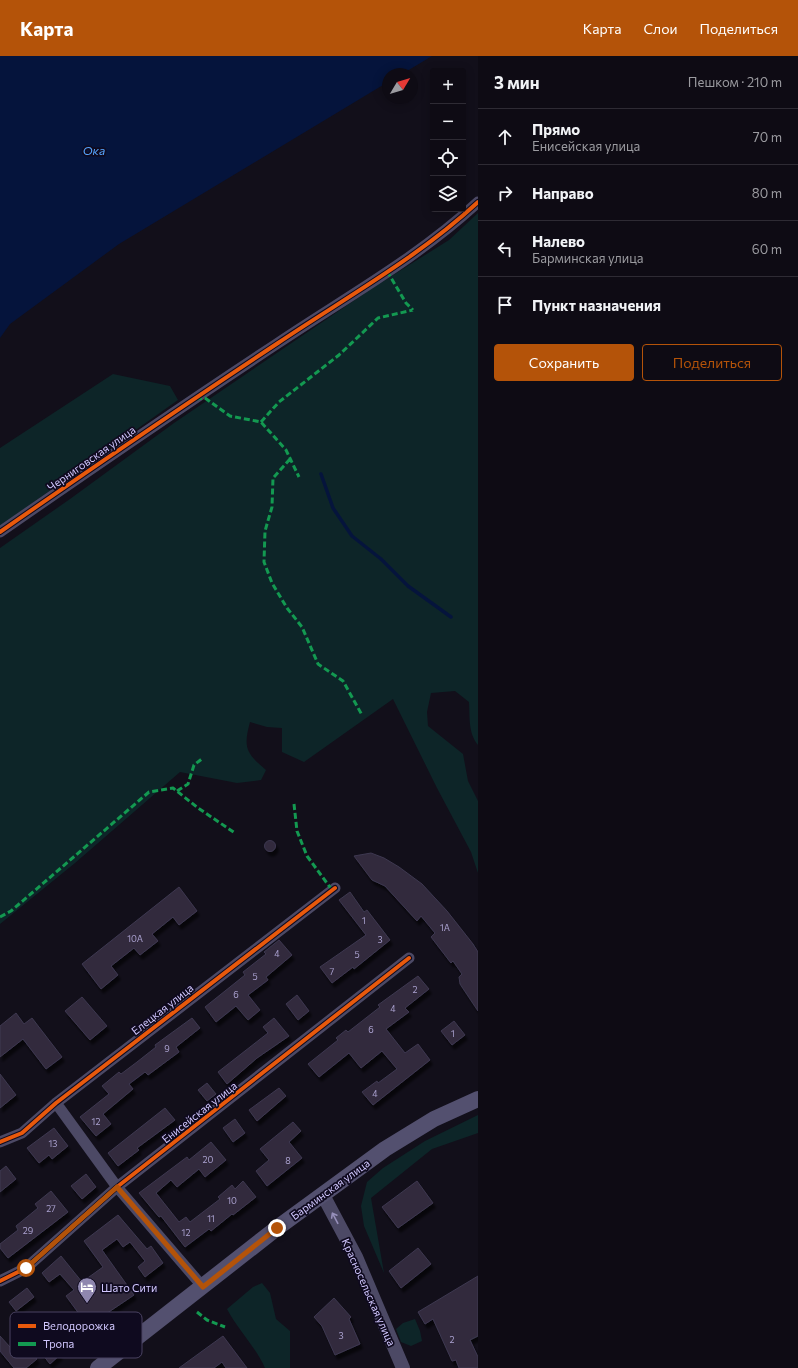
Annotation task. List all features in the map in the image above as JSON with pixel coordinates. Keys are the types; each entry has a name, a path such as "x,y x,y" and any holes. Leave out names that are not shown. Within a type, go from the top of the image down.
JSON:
{"main road":[{"name":"Барминская улица","path":"142,1334 277,1228 384,1149 434,1119 478,1099"},
{"name":"Барминская улица","path":"98,1368 111,1358"}],"street":[{"name":"Черниговская улица","path":"0,532 192,399 387,271 455,222 478,202"},
{"name":"Елецкая улица","path":"0,1142 22,1133 56,1103 335,888"},
{"name":"Енисейская улица","path":"0,1281 26,1268 117,1187 409,958"},
{"path":"56,1103 117,1187 203,1287"},
{"name":"Красносельская улица","path":"323,1195 356,1256 403,1368"}],"green space":[{"path":"478,213 478,745 471,730 469,702 455,691 431,693 427,712 428,726 463,754 468,781 478,801 478,873 471,852 437,788 393,699 304,762 282,752 282,728 267,727 250,722 247,744 250,754 266,770 261,780 237,783 180,772 75,863 0,924 0,548 174,423 374,287 449,240"},
{"path":"113,374 170,386 178,400 0,526 0,448"},
{"path":"478,1115 478,1133 432,1149 371,1198 384,1273 364,1226 361,1206 367,1182 383,1168 425,1141"},
{"path":"262,1283 270,1293 276,1319 290,1331 290,1368 265,1368 227,1309 253,1287"},
{"path":"415,1319 422,1341 411,1346 401,1342 396,1329 403,1323"}],"water":[{"name":"Ока","path":"0,56 432,56 412,68 382,68 382,86 119,244 10,324 0,338"}],"building":[{"path":"270,840 274,842 276,846 274,850 270,852 266,850 264,846 266,842"},
{"path":"371,853 384,858 399,867 422,884 447,911 473,944 478,952 478,1011 460,984 459,977 462,974 453,961 451,963 431,937 435,933 421,916 417,921 385,886 372,880 354,856"},
{"path":"179,887 197,911 179,925 173,917 152,934 158,941 140,955 134,948 111,966 118,975 101,989 82,964"},
{"path":"350,892 364,912 367,910 390,940 354,969 353,967 332,983 320,967 366,935 339,900"},
{"path":"279,940 292,955 266,977 268,980 248,995 260,1010 248,1020 236,1006 216,1022 205,1007 245,975 243,972 266,954 264,952"},
{"path":"418,976 429,989 405,1008 409,1012 386,1029 405,1053 418,1044 430,1060 373,1105 362,1092 377,1081 378,1083 397,1069 382,1051 361,1068 349,1053 319,1077 308,1064 338,1040 336,1038 346,1030 348,1032 380,1007 378,1005"},
{"path":"297,995 309,1011 298,1020 286,1004"},
{"path":"82,997 107,1026 90,1040 65,1011"},
{"path":"16,1013 24,1024 32,1018 62,1057 46,1069 23,1039 0,1057 0,1026"},
{"path":"192,1018 200,1028 176,1047 179,1052 148,1075 145,1072 129,1084 133,1089 103,1114 111,1124 96,1136 80,1117 109,1094 102,1086 119,1072 121,1074 137,1062 156,1047 155,1045"},
{"path":"274,1018 289,1036 257,1058 227,1084 218,1072 268,1033 263,1027"},
{"path":"454,1021 465,1035 452,1045 441,1031"},
{"path":"0,1074 16,1095 0,1108"},
{"path":"207,1083 216,1094 207,1101 198,1090"},
{"path":"279,1088 286,1096 257,1121 249,1110"},
{"path":"165,1108 175,1120 137,1148 139,1150 118,1166 108,1153"},
{"path":"235,1119 245,1133 233,1142 223,1128"},
{"path":"293,1122 301,1131 289,1142 302,1158 267,1186 256,1171 269,1160 260,1149"},
{"path":"54,1128 68,1146 52,1159 49,1155 39,1163 27,1148"},
{"path":"211,1142 226,1160 205,1177 199,1169 177,1187 171,1180 156,1193 179,1222 186,1217 190,1222 220,1199 218,1197 232,1185 235,1189 243,1181 256,1197 211,1231 209,1229 185,1247 161,1216 159,1217 139,1193 187,1157 189,1160"},
{"path":"6,1166 16,1179 0,1192 0,1171"},
{"path":"86,1174 96,1187 82,1199 71,1186"},
{"path":"417,1181 433,1203 398,1228 382,1207"},
{"path":"51,1191 68,1212 8,1258 0,1248 0,1244 18,1230 16,1226 38,1208 35,1204"},
{"path":"118,1215 147,1249 151,1246 163,1263 145,1277 138,1267 145,1261 130,1242 123,1247 117,1239 102,1250 134,1295 109,1312 78,1312 66,1296 74,1290 60,1274 49,1282 42,1273 61,1256 82,1282 103,1267 84,1241"},
{"path":"418,1248 431,1264 401,1288 389,1271"},
{"path":"478,1276 478,1336 470,1340 478,1357 478,1368 459,1368 456,1360 452,1361 433,1319 425,1324 418,1312"},
{"path":"27,1288 34,1297 16,1311 9,1302"},
{"path":"334,1298 351,1317 349,1319 360,1344 335,1355 322,1326 314,1317"},
{"path":"0,1336 10,1347 10,1358 37,1359 26,1368 14,1368 0,1351"},
{"path":"223,1336 247,1368 226,1368 222,1362 214,1368 179,1368"},
{"path":"45,1358 57,1358 50,1364"}],"waterway":[{"path":"321,474 333,508 352,536 381,559 408,586 451,617"}],"marked path":[{"path":"387,271 406,303 413,310"},
{"path":"261,422 279,402 339,355 378,318 413,310"},
{"path":"196,399 205,398 230,416 261,422 286,450 299,477"},
{"path":"290,459 273,478 272,507 265,531 264,562 272,583 287,608 302,627 318,664 343,681 362,715"},
{"path":"177,791 188,784 194,765 203,758"},
{"path":"0,917 11,911 149,792 173,788 198,808 235,833"},
{"path":"294,804 297,831 307,856 332,890"},
{"path":"197,1312 207,1320 225,1327"}],"cycle path":[{"path":"0,532 303,326 406,259 431,241 478,202"},
{"path":"0,1142 22,1133 56,1103 335,888"},
{"path":"0,1281 26,1268 117,1187 409,958"}],"place":[{"name":"Шато Сити","path":"87,1304"}],"route":[{"path":"26,1268 117,1187 203,1287 277,1228"}]}
